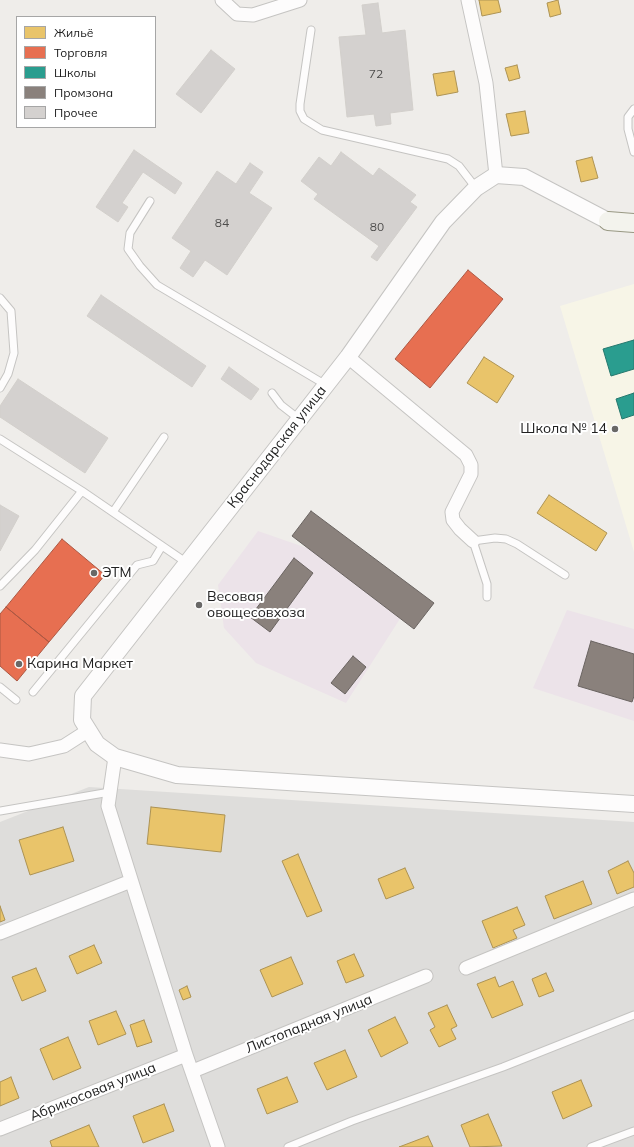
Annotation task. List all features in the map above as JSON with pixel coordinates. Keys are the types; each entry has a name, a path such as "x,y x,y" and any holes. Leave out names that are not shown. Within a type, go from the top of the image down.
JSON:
{"main road":[{"path":"608,221 634,223"}],"street":[{"path":"222,0 237,14 253,15 300,0"},
{"path":"468,0 486,83 496,175 524,178 608,221"},
{"name":"Краснодарская улица","path":"496,175 476,188 444,222 348,357 83,696 82,720 97,744 115,757 177,775 634,804"},
{"path":"348,357 466,455 471,465 471,474 452,512 453,520 473,541"},
{"path":"0,750 29,754 64,746 89,730"},
{"path":"115,757 108,806 186,1055 193,1071 218,1147"},
{"path":"0,933 131,881"},
{"path":"466,968 634,899"},
{"name":"Листопадная улица","path":"193,1071 426,976"},
{"name":"Абрикосовая улица","path":"0,1129 186,1055"}],"lane":[{"path":"310,30 300,104 300,111 304,119 322,130 448,159 459,166 476,188"},
{"path":"634,110 628,117 628,129 634,152"},
{"path":"150,202 130,233 128,249 140,266 157,285 326,385"},
{"path":"0,298 11,311 14,353 8,374 0,388"},
{"path":"272,393 282,405 299,420"},
{"path":"113,512 164,437"},
{"path":"0,439 82,491 187,563"},
{"path":"0,586 35,550 82,491"},
{"path":"487,597 486,584 473,541 495,538 506,539 517,544 565,575"},
{"path":"33,692 137,565 153,561 162,546"},
{"path":"0,687 16,700"},
{"path":"0,811 110,792"},
{"path":"288,1147 352,1121 503,1067 634,1015"},
{"path":"591,1147 634,1131"}],"shaded area":[{"name":"Школа № 14","path":"634,284 634,552 560,306"},
{"path":"258,531 376,572 412,600 346,703 256,663 224,628 218,585"},
{"path":"567,610 634,629 634,721 533,688"},
{"path":"89,787 634,822 634,1147 0,1147 0,822"}],"building: Жильё":[{"path":"479,0 498,0 501,12 482,16"},
{"path":"558,0 561,14 550,17 547,3"},
{"path":"517,65 520,78 509,81 505,68"},
{"path":"454,71 458,92 437,96 433,74"},
{"path":"525,111 529,133 511,136 506,114"},
{"path":"592,157 598,178 581,182 576,161"},
{"path":"484,357 514,376 497,403 467,383"},
{"path":"549,495 607,533 596,551 537,513"},
{"path":"151,807 225,815 221,852 147,844"},
{"path":"63,827 74,861 30,875 19,840"},
{"path":"298,854 322,911 307,917 282,861"},
{"path":"628,861 634,873 634,887 617,894 608,871"},
{"path":"405,868 414,888 386,899 378,879"},
{"path":"583,881 592,904 554,919 545,896"},
{"path":"0,906 5,920 0,922"},
{"path":"517,907 525,925 513,930 517,938 493,948 482,921"},
{"path":"94,945 102,963 77,974 69,956"},
{"path":"354,954 364,976 346,983 337,961"},
{"path":"291,957 303,984 272,997 260,970"},
{"path":"36,968 46,991 22,1001 12,977"},
{"path":"546,973 554,991 539,997 532,979"},
{"path":"495,977 499,987 513,981 523,1005 492,1018 477,984"},
{"path":"187,986 191,997 183,1000 179,990"},
{"path":"447,1005 457,1026 451,1029 456,1039 439,1047 430,1030 435,1027 428,1013"},
{"path":"116,1011 126,1034 98,1045 89,1021"},
{"path":"395,1017 408,1043 381,1057 368,1030"},
{"path":"144,1020 152,1042 137,1047 130,1025"},
{"path":"68,1037 81,1068 53,1080 40,1049"},
{"path":"345,1050 357,1077 327,1090 314,1063"},
{"path":"11,1077 19,1098 0,1106 0,1082"},
{"path":"287,1077 298,1102 267,1114 257,1089"},
{"path":"581,1080 592,1106 563,1119 552,1092"},
{"path":"164,1104 174,1131 143,1143 133,1116"},
{"path":"488,1114 502,1146 470,1147 461,1125"},
{"path":"89,1125 99,1147 52,1147 50,1141"},
{"path":"428,1136 433,1147 399,1147"}],"building: Торговля":[{"path":"468,270 503,299 430,388 395,359"},
{"path":"62,539 105,575 49,642 6,607"},
{"path":"6,607 49,642 17,681 0,666 0,614"}],"building: Школы":[{"path":"634,340 634,369 611,376 603,349"},
{"path":"634,393 634,415 622,419 616,399"}],"building: Промзона":[{"path":"311,511 434,603 414,629 292,536"},
{"path":"294,558 313,573 270,632 250,617"},
{"path":"591,641 634,654 634,696 632,702 578,686"},
{"path":"353,656 366,667 345,694 331,683"}],"building: Прочее":[{"path":"378,3 382,33 405,30 413,110 390,113 391,124 376,126 374,114 347,117 339,37 366,35 362,5"},
{"path":"211,50 235,69 201,113 176,94"},
{"path":"134,150 182,183 175,194 143,172 122,203 128,207 118,222 96,207"},
{"path":"341,152 373,176 379,168 416,195 410,202 417,207 377,261 371,257 379,246 314,199 318,194 301,181 319,157 331,166"},
{"path":"250,163 263,172 249,193 272,208 227,275 205,260 193,277 180,268 191,251 172,238 217,171 236,184"},
{"path":"101,295 206,366 192,387 87,316"},
{"path":"229,367 259,389 251,400 221,379"},
{"path":"18,379 108,438 85,473 0,417 0,406"},
{"path":"0,505 19,516 0,551"}],"place":[{"name":"Школа № 14","path":"615,429"},
{"name":"ЭТМ","path":"94,573"},
{"name":"Весовая овощесовхоза","path":"199,605"},
{"name":"Карина Маркет","path":"19,664"}]}
